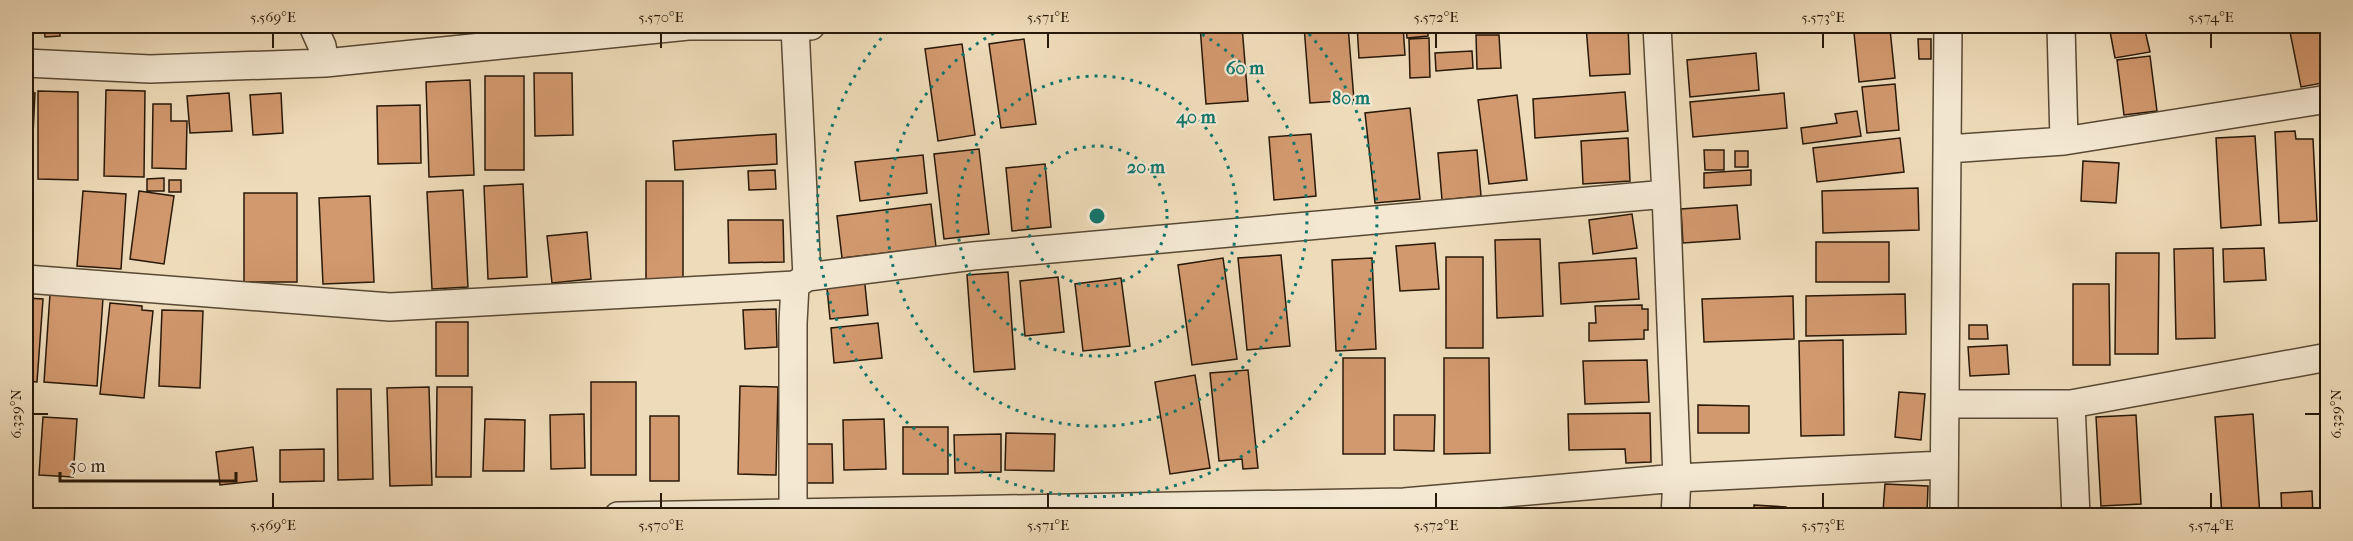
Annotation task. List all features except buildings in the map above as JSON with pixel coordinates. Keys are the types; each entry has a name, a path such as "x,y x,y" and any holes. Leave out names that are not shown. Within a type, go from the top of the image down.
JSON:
{"street":[{"path":"313,26 322,46 325,63"},
{"path":"26,63 150,69 325,63 688,26 803,26 801,281 793,323 793,512"},
{"path":"1657,26 1677,478 1675,516"},
{"path":"1944,516 1948,26"},
{"path":"2061,26 2064,141"},
{"path":"1948,149 2064,141 2328,99"},
{"path":"26,279 390,307 801,281 973,256 1666,194"},
{"path":"1945,404 2071,404 2328,357"},
{"path":"2071,404 2076,516"},
{"path":"618,516 793,512 1404,509 1677,478 1944,465"}]}
